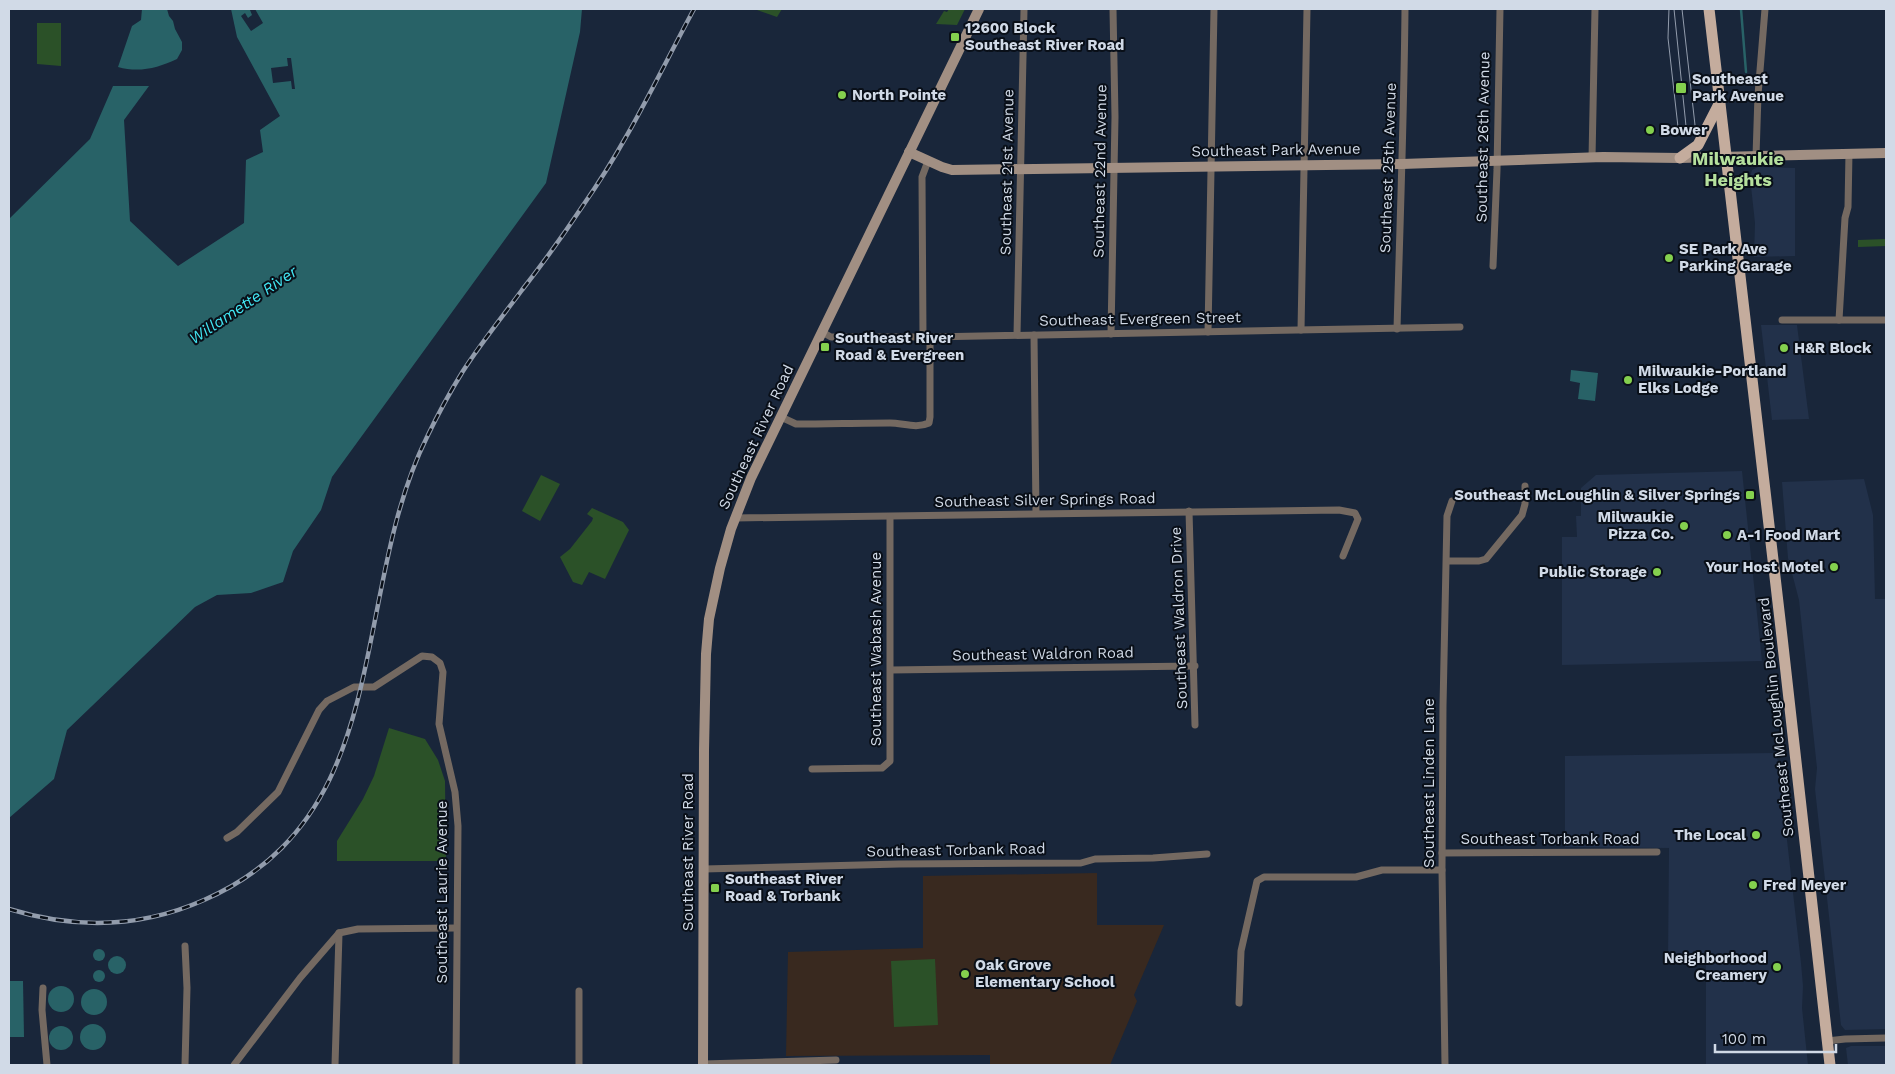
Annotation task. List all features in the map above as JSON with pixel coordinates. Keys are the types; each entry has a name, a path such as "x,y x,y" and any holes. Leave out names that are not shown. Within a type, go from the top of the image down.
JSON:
{"main road":[{"name":"Southeast McLoughlin Boulevard","path":"1709,9 1830,1065"},
{"path":"1680,158 1698,145 1719,104"}],"street":[{"name":"Southeast River Road","path":"703,1064 704,686 707,639 716,584 735,518 751,478 979,9"},
{"name":"Southeast 22nd Avenue","path":"1111,334 1115,167 1113,9"},
{"path":"1208,332 1214,9"},
{"path":"1301,330 1307,9"},
{"name":"Southeast 25th Avenue","path":"1397,329 1405,9"},
{"name":"Southeast 26th Avenue","path":"1493,266 1500,9"},
{"path":"1592,158 1595,9"},
{"path":"1756,156 1758,95 1765,9"},
{"name":"Southeast 21st Avenue","path":"1017,335 1024,10"},
{"name":"Southeast Park Avenue","path":"909,152 952,170 1402,164 1592,158 1680,158 1849,153 1886,154"},
{"path":"1839,320 1845,218 1848,207 1849,153"},
{"path":"781,417 796,424 894,423 923,426 928,423 930,417 922,177 928,161"},
{"path":"1782,320 1886,320"},
{"name":"Southeast Evergreen Street","path":"822,332 831,336 926,336 1460,327"},
{"path":"1034,335 1036,513"},
{"path":"1447,561 1479,561 1486,559 1522,515 1526,504 1525,486"},
{"name":"Southeast Linden Lane","path":"1445,1065 1442,870 1443,698 1447,516 1452,502"},
{"name":"Southeast Silver Springs Road","path":"735,518 1339,510 1355,513 1358,517 1358,522 1343,556"},
{"name":"Southeast Waldron Drive","path":"1189,511 1196,725"},
{"name":"Southeast Wabash Avenue","path":"812,769 882,768 890,762 890,517"},
{"name":"Southeast Laurie Avenue","path":"227,838 237,832 278,792 319,710 327,700 354,687 374,687 422,656 432,657 440,663 443,672 439,724 457,806 456,1065"},
{"name":"Southeast Waldron Road","path":"891,670 1195,666"},
{"name":"Southeast Torbank Road","path":"1442,854 1657,852"},
{"name":"Southeast Torbank Road","path":"704,869 890,864 1081,863 1095,859 1153,858 1207,854"},
{"path":"1239,1003 1241,951 1257,881 1264,877 1356,876 1382,870 1442,870"},
{"path":"234,1065 300,978 339,933 358,929 456,928"},
{"path":"335,1065 339,933"},
{"path":"185,1065 186,946"},
{"path":"43,988 42,1010 46,1065"},
{"path":"578,1065 579,991"},
{"path":"1828,1041 1886,1038"},
{"path":"703,1064 836,1060"}],"shaded area":[{"path":"782,9 777,17 757,10"},
{"path":"949,9 965,9 957,25 936,24 944,11 947,12"},
{"path":"37,23 61,23 61,66 37,64"},
{"path":"1758,167 1795,168 1795,256 1754,257 1755,223 1750,177 1752,170"},
{"path":"1886,239 1886,246 1858,247 1858,240"},
{"path":"1761,325 1797,325 1809,419 1772,420"},
{"path":"1742,471 1762,661 1562,665 1562,537 1577,537 1576,516 1581,516 1581,488 1596,475"},
{"path":"541,475 560,484 540,521 522,511"},
{"path":"1864,479 1873,515 1875,599 1886,599 1886,1029 1845,1030 1841,1025 1815,789 1817,768 1799,600 1788,558 1782,482"},
{"path":"592,508 623,522 629,530 605,579 589,572 582,585 573,582 560,557 570,549 592,521 593,518 587,514"},
{"path":"389,728 425,739 438,760 445,781 446,861 337,861 337,841 363,799 374,776"},
{"path":"1774,753 1778,761 1801,963 1802,1008 1808,1065 1706,1065 1706,963 1668,962 1669,848 1565,847 1565,756"},
{"name":"Oak Grove Elementary School","path":"1097,873 1097,925 1164,925 1134,995 1137,1001 1110,1065 990,1065 990,1055 786,1056 788,952 923,948 923,876"},
{"path":"935,959 938,1025 894,1027 891,961"},
{"path":"1851,1046 1886,1046 1886,1065 1848,1065 1846,1048"}],"water":[{"path":"142,9 167,9 182,42 182,50 177,59 156,67 133,70 118,67 132,26 141,20"},
{"name":"Willamette River","path":"231,9 582,9 580,32 546,183 332,477 321,510 293,551 283,582 251,593 217,595 195,607 67,730 54,779 9,818 9,219 90,139 113,86 149,86 124,120 130,221 178,266 244,223 246,160 263,152 260,130 280,116 237,37"},
{"path":"1571,370 1598,373 1595,401 1578,399 1580,383 1570,381"},
{"path":"97,949 101,949 105,955 101,961 97,961 93,957 93,953"},
{"path":"117,956 123,959 126,965 123,971 117,974 111,971 108,965 111,959"},
{"path":"97,970 101,970 105,976 101,982 97,982 93,978 93,974"},
{"path":"9,981 23,981 24,1037 9,1037"},
{"path":"61,986 70,990 74,999 70,1008 61,1012 52,1008 48,999 52,990"},
{"path":"94,989 103,993 107,1002 103,1011 94,1015 85,1011 81,1002 85,993"},
{"path":"93,1024 102,1028 106,1037 102,1046 93,1050 84,1046 80,1037 84,1028"},
{"path":"61,1026 70,1029 73,1038 70,1047 61,1050 52,1047 49,1038 52,1029"}],"pier":[{"path":"251,9 255,9 263,23 251,31 241,16 245,13 248,18 252,15"},
{"path":"287,58 291,58 295,89 292,89 291,81 273,83 271,68 288,66"}],"waterway":[{"path":"1741,9 1746,72"}],"tram line":[{"path":"1669,9 1668,38 1678,127"},
{"path":"1674,9 1686,126"},
{"path":"1682,9 1695,125"}],"railway":[{"path":"9,909 33,916 83,922 132,920 180,909 204,900 266,862 310,814 339,758 359,696 386,564 403,499 427,437 463,371 554,248 600,181 642,108 694,9"}],"place":[{"name":"12600 Block Southeast River Road","path":"955,37"},
{"name":"Southeast Park Avenue","path":"1681,88"},
{"name":"North Pointe","path":"842,95"},
{"name":"Bower","path":"1650,130"},
{"name":"SE Park Ave Parking Garage","path":"1669,258"},
{"name":"Southeast River Road & Evergreen","path":"825,347"},
{"name":"H&R Block","path":"1784,348"},
{"name":"Milwaukie-Portland Elks Lodge","path":"1628,380"},
{"name":"Southeast McLoughlin & Silver Springs","path":"1750,495"},
{"name":"Milwaukie Pizza Co.","path":"1684,526"},
{"name":"A-1 Food Mart","path":"1727,535"},
{"name":"Your Host Motel","path":"1834,567"},
{"name":"Public Storage","path":"1657,572"},
{"name":"The Local","path":"1756,835"},
{"name":"Fred Meyer","path":"1753,885"},
{"name":"Southeast River Road & Torbank","path":"715,888"},
{"name":"Neighborhood Creamery","path":"1777,967"},
{"name":"Oak Grove Elementary School","path":"965,974"}],"district":[{"name":"Milwaukie Heights","path":"1738,168"}]}
